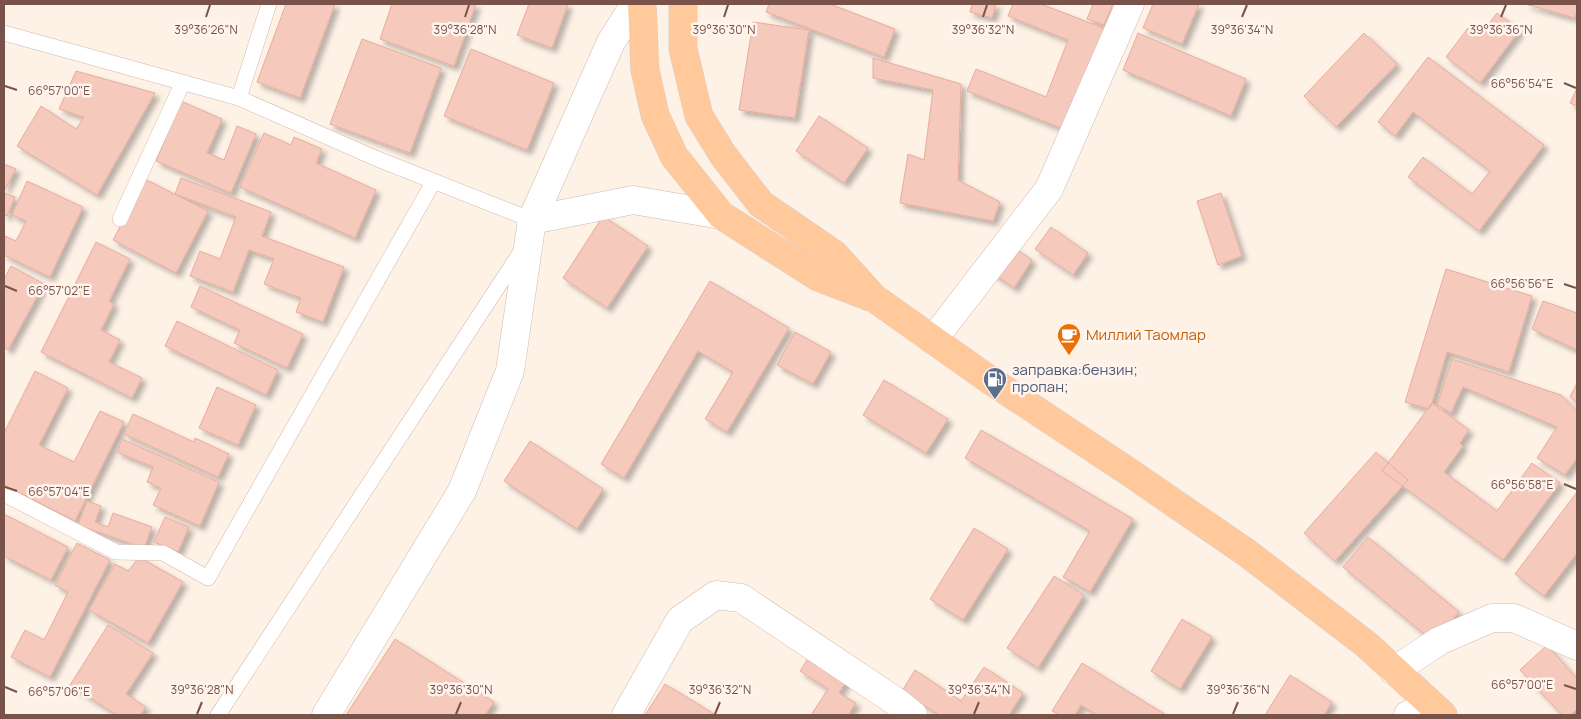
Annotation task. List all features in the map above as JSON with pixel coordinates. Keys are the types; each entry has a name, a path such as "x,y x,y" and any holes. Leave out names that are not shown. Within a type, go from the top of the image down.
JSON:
{"main road":[{"path":"642,4 646,70 655,114 674,156 721,215 818,277 874,298"},
{"path":"683,4 683,49 699,116 723,155 762,204 834,254 874,298 1247,553 1367,645 1394,671 1427,711"}],"street":[{"path":"326,715 462,490 510,371 532,220 611,42 635,4"},
{"path":"933,340 1049,189 1130,4"},
{"path":"532,220 633,200 721,215"},
{"path":"626,715 680,620 716,595 741,598 913,715"},
{"path":"1394,671 1439,641 1492,618 1514,618 1577,646"}],"lane":[{"path":"239,98 269,4"},
{"path":"4,33 239,98 374,158 532,220 529,240 218,715"},
{"path":"120,219 183,82"},
{"path":"4,494 116,552 163,553 208,578 434,181"}],"building":[{"path":"286,4 335,4 300,98 257,82"},
{"path":"392,4 476,4 454,66 380,39"},
{"path":"529,4 568,4 552,48 517,35"},
{"path":"769,4 830,4 895,29 884,57 766,12"},
{"path":"972,4 996,4 992,18 970,12"},
{"path":"1013,4 1041,4 1106,29 1066,130 967,91 976,69 1046,97 1068,40 1008,16"},
{"path":"1093,4 1113,4 1104,25 1087,19"},
{"path":"1153,4 1199,4 1182,44 1143,28"},
{"path":"1525,4 1577,4 1577,10 1575,18"},
{"path":"1497,13 1520,30 1480,83 1446,57 1468,28 1479,37"},
{"path":"753,22 809,30 795,118 739,110"},
{"path":"1138,33 1246,79 1231,116 1123,70"},
{"path":"1364,33 1397,64 1336,127 1304,96"},
{"path":"362,39 441,68 410,153 330,124"},
{"path":"471,49 554,83 527,150 444,116"},
{"path":"1428,57 1544,145 1479,231 1408,177 1423,157 1472,194 1490,171 1413,112 1395,136 1378,122"},
{"path":"873,58 961,84 958,180 1000,202 993,221 900,203 908,154 924,160 933,90 873,78"},
{"path":"76,71 155,93 97,195 17,146 41,106 76,129 84,117 59,109"},
{"path":"1577,88 1577,106 1570,103"},
{"path":"181,101 222,119 207,153 224,160 237,126 256,134 231,193 156,161"},
{"path":"819,116 868,148 844,183 796,151"},
{"path":"264,133 291,145 294,137 322,149 316,163 376,190 355,238 240,187"},
{"path":"4,164 16,169 4,191"},
{"path":"181,178 271,212 262,236 344,267 323,322 296,312 301,298 264,284 274,259 249,250 233,292 190,276 200,251 220,259 236,217 175,194"},
{"path":"145,179 208,211 176,273 113,240"},
{"path":"27,181 83,207 50,277 4,255 5,236 16,241 26,221 12,215"},
{"path":"4,193 15,197 7,216 4,215"},
{"path":"1221,193 1242,256 1218,265 1197,201"},
{"path":"603,216 648,246 607,308 563,278"},
{"path":"1051,227 1088,253 1073,275 1035,249"},
{"path":"96,242 130,259 109,301 114,304 101,330 120,340 109,362 142,378 132,398 41,352"},
{"path":"1007,243 1032,260 1014,288 989,271"},
{"path":"11,266 44,284 8,350 4,347 4,279"},
{"path":"1446,269 1532,296 1509,372 1447,352 1429,409 1405,402"},
{"path":"710,281 789,328 727,432 705,419 733,372 698,351 624,478 601,464"},
{"path":"200,286 303,334 287,368 234,343 240,330 191,307"},
{"path":"1543,301 1577,313 1577,350 1532,329"},
{"path":"177,321 278,370 266,395 165,346"},
{"path":"795,332 831,352 813,384 777,365"},
{"path":"1452,359 1561,395 1577,412 1577,458 1565,475 1537,458 1557,427 1463,387 1451,413 1437,405"},
{"path":"35,371 68,388 39,445 74,462 100,411 124,422 75,521 4,485 4,433"},
{"path":"884,380 948,419 926,453 863,415"},
{"path":"1577,383 1577,403 1570,397"},
{"path":"217,387 256,405 238,445 199,428"},
{"path":"1432,403 1469,430 1460,443 1463,446 1444,472 1497,511 1532,463 1560,483 1503,560 1382,471"},
{"path":"133,414 194,442 195,438 229,454 218,477 124,434"},
{"path":"981,430 1133,519 1090,592 1063,577 1090,531 965,458"},
{"path":"122,439 219,482 200,526 153,505 161,488 147,482 153,467 117,452"},
{"path":"530,441 603,489 577,529 504,481"},
{"path":"1376,452 1408,480 1335,561 1304,533"},
{"path":"1577,492 1577,553 1544,596 1515,574"},
{"path":"87,501 101,506 95,522 108,527 113,513 152,527 144,548 78,525"},
{"path":"4,514 68,547 51,580 4,556"},
{"path":"165,517 189,527 178,552 154,542"},
{"path":"974,528 1008,549 963,620 930,599"},
{"path":"1368,537 1459,612 1434,642 1343,567"},
{"path":"77,543 110,560 50,677 11,657 25,630 44,640 68,592 55,585"},
{"path":"139,557 183,582 148,643 89,610 115,564 128,571"},
{"path":"1054,576 1084,595 1038,668 1007,648"},
{"path":"1182,619 1212,637 1180,689 1151,671"},
{"path":"108,625 153,653 126,694 146,707 140,715 117,715 70,685"},
{"path":"395,639 494,702 485,715 346,715"},
{"path":"1547,645 1577,679 1577,709 1571,715 1562,715 1520,670"},
{"path":"812,652 850,675 839,693 856,703 848,715 811,715 828,689 800,671"},
{"path":"1082,663 1166,715 1097,715 1081,705 1075,715 1060,715 1052,711"},
{"path":"984,667 1023,693 1009,715 939,715 902,691 915,670 961,701"},
{"path":"1290,675 1332,702 1324,715 1265,715"},
{"path":"665,684 716,715 645,715"}],"place":[{"name":"Миллий Таомлар","path":"1069,356"},
{"name":"заправка:бензин; пропан;","path":"995,400"}]}
